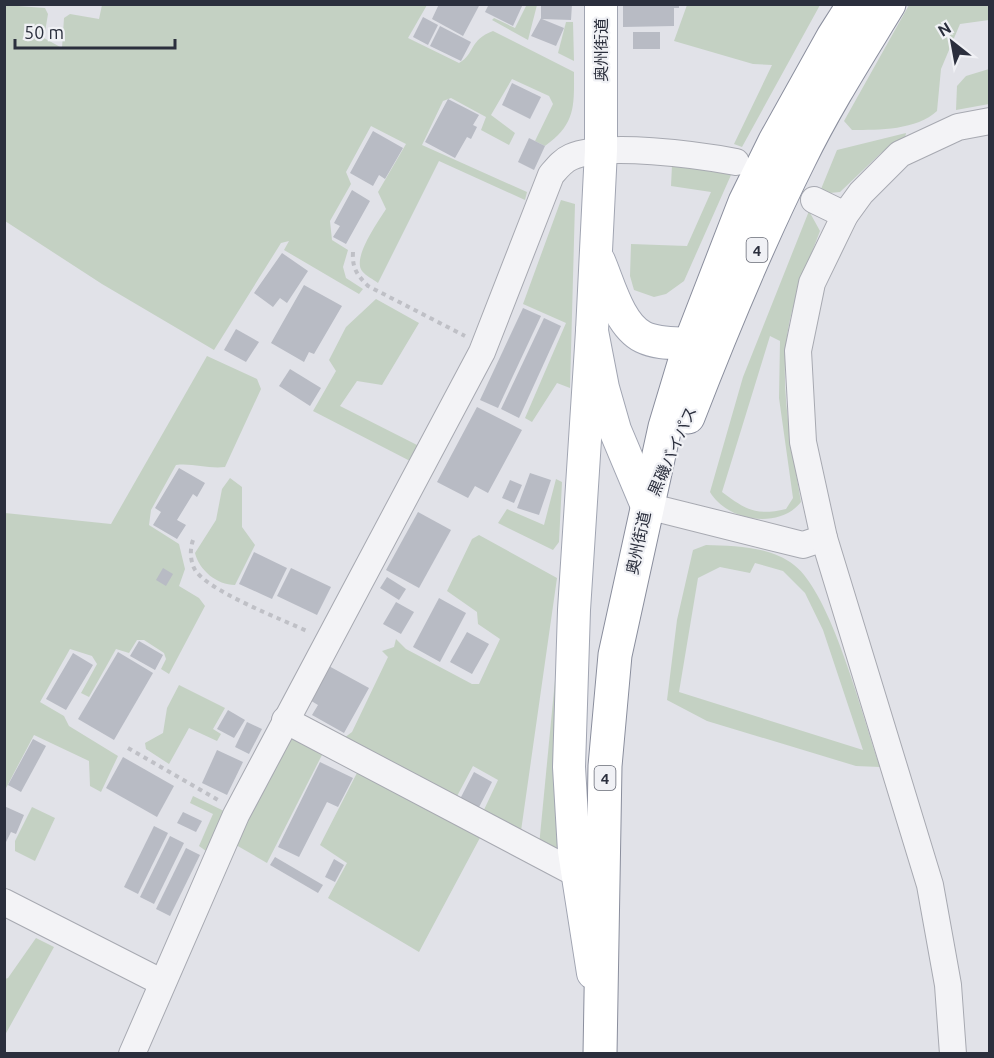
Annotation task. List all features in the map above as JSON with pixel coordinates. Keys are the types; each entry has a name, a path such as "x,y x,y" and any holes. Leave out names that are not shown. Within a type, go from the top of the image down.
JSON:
{"highway":[{"name":"黒磯バイパス","path":"647,506 670,408 690,344 745,202 787,121 854,4"},
{"name":"黒磯バイパス","path":"647,506 687,420 722,329 785,188 801,155 889,4"},
{"name":"奥州街道","path":"600,1053 599,1006 605,766 615,654 647,506"}],"main road":[{"name":"奥州街道","path":"601,4 601,150 592,331 603,388 615,430 647,506"},
{"path":"595,252 626,320 642,337 658,342 690,344"},
{"path":"592,331 570,698 569,767 577,874 599,1006"}],"street":[{"path":"953,1053 948,985 930,885 824,538 803,442 798,351 812,283 845,215 880,171 900,154 958,127 990,121"},
{"path":"132,1053 161,982 238,811 484,346 551,176 560,163 572,156 601,150 704,156 736,162"},
{"path":"814,200 845,215"},
{"path":"647,506 803,545 824,538"},
{"path":"285,720 577,874"},
{"path":"4,902 161,982"}],"path":[{"path":"352,252 352,264 356,274 368,286 484,346"},
{"path":"193,540 190,550 194,568 203,579 225,593 327,641"},
{"path":"128,748 183,782 238,811"}],"green space":[{"path":"527,4 537,5 528,40 492,20 494,18 515,28"},
{"path":"4,5 45,8 48,14 44,38 62,48 64,18 70,14 99,19 102,5 427,5 408,38 459,63 480,39 493,31 574,72 573,105 563,130 545,146 535,141 553,104 549,96 512,79 491,115 515,133 509,145 481,130 486,117 451,98 443,101 422,145 527,192 525,200 439,161 378,283 362,271 360,258 367,240 386,209 378,192 406,144 371,126 346,172 351,184 330,221 332,240 348,250 343,267 346,278 363,289 359,294 284,250 289,241 281,243 214,350 102,284 5,221"},
{"path":"687,5 820,5 742,147 734,144 772,65 753,64 674,41"},
{"path":"909,5 989,5 989,20 960,24 941,69 937,111 919,122 897,128 852,130 844,121"},
{"path":"566,22 573,22 574,61 558,53"},
{"path":"989,69 989,104 956,110 957,86 966,76"},
{"path":"906,133 905,138 881,153 840,192 819,194 837,150"},
{"path":"672,165 699,167 731,175 684,281 666,294 654,297 634,290 630,276 631,244 687,246 711,192 671,186"},
{"path":"561,200 575,204 570,388 557,383 532,422 525,418 566,323 523,304"},
{"path":"809,211 820,231 794,302 788,331 785,366 789,425 801,502 791,511 767,519 740,515 728,510 710,492 743,377","holes":["770,336 780,341 779,398 793,498 786,509 767,512 745,507 722,492"]},
{"path":"376,299 419,323 382,385 357,381 340,406 421,447 412,462 313,411 336,371 329,360 346,327"},
{"path":"207,356 257,379 261,389 225,467 176,465 151,510 149,525 179,544 185,569 179,586 199,598 205,606 169,674 161,669 166,659 164,653 144,640 137,640 129,653 116,649 89,697 81,693 97,664 92,656 70,649 40,702 64,716 69,726 118,756 101,792 90,786 89,761 34,735 5,790 5,513 111,524"},
{"path":"230,478 242,487 242,527 255,545 235,585 215,579 205,571 195,553 216,520 222,489"},
{"path":"556,479 562,482 559,542 553,550 498,523 507,509 544,525"},
{"path":"479,535 557,578 520,838 482,814 498,780 473,766 455,800 303,721 305,716 344,738 352,732 388,657 382,651 394,647 396,639 406,649 472,684 479,684 500,639 478,624 477,612 447,591 472,539"},
{"path":"706,545 763,551 785,559 808,580 821,602 845,659 880,767 856,766 707,721 667,700 677,620 693,550","holes":["755,563 783,571 805,593 823,630 863,750 679,692 698,578 720,567 750,573"]},
{"path":"564,587 563,854 539,846"},
{"path":"179,685 225,708 213,729 221,734 217,741 189,728 169,764 146,749 145,743 163,733 167,708"},
{"path":"294,736 323,753 267,863 236,845 286,739"},
{"path":"359,769 482,834 419,952 328,898 347,863 320,845"},
{"path":"193,796 224,811 206,851 199,846 213,814 190,803"},
{"path":"32,807 55,818 35,861 15,851 15,841"},
{"path":"36,938 54,947 5,1035 5,979"}],"building":[{"path":"439,4 480,4 463,36 432,19"},
{"path":"489,4 523,4 513,26 485,12"},
{"path":"541,4 572,4 571,20 542,19 564,28 556,46 531,36 541,18"},
{"path":"623,4 679,4 679,8 674,8 674,26 623,27"},
{"path":"423,17 438,25 428,45 413,37"},
{"path":"440,26 471,42 461,61 430,46"},
{"path":"633,32 660,32 660,49 633,49"},
{"path":"512,83 541,97 530,119 502,105"},
{"path":"448,99 479,115 473,125 477,127 471,139 467,137 455,158 425,142"},
{"path":"373,131 403,148 385,179 379,175 373,186 350,173"},
{"path":"529,138 545,146 534,170 518,162"},
{"path":"352,190 370,201 346,244 333,237 340,226 334,223"},
{"path":"282,253 308,271 287,303 280,298 273,307 254,293"},
{"path":"304,285 342,306 314,354 309,352 304,362 271,343"},
{"path":"523,308 541,316 498,408 480,400"},
{"path":"544,318 561,326 519,418 501,409"},
{"path":"236,329 259,342 246,362 224,350"},
{"path":"290,369 321,388 310,406 279,386"},
{"path":"477,407 522,430 488,493 475,486 468,498 437,482"},
{"path":"179,468 205,483 197,497 193,494 177,520 186,525 177,539 153,525 161,512 155,508"},
{"path":"530,473 551,480 539,515 517,508"},
{"path":"510,480 522,485 514,503 502,498"},
{"path":"418,512 451,530 419,588 386,570"},
{"path":"254,552 287,568 272,599 239,584"},
{"path":"163,568 173,574 166,586 156,580"},
{"path":"291,568 331,587 317,615 277,596"},
{"path":"387,577 406,589 399,600 380,588"},
{"path":"439,598 466,613 440,662 413,647"},
{"path":"396,602 414,612 401,634 383,624"},
{"path":"467,632 489,644 472,674 450,662"},
{"path":"139,641 163,655 155,670 130,656"},
{"path":"118,652 153,673 114,740 78,719"},
{"path":"73,653 93,665 66,710 46,699"},
{"path":"327,665 369,688 344,733 312,715 318,705 308,699"},
{"path":"228,710 245,720 234,738 217,729"},
{"path":"247,722 262,729 249,754 235,747"},
{"path":"33,739 46,746 21,792 8,785"},
{"path":"217,750 243,762 227,795 202,783"},
{"path":"123,757 174,786 157,817 106,788"},
{"path":"320,762 353,778 338,807 327,802 299,857 278,847"},
{"path":"474,772 492,782 477,811 459,801"},
{"path":"4,806 24,815 16,834 11,832 4,846"},
{"path":"183,812 202,821 196,832 177,823"},
{"path":"154,826 168,833 138,894 124,887"},
{"path":"170,836 184,843 154,904 140,897"},
{"path":"186,848 200,855 170,916 156,909"},
{"path":"275,857 323,885 318,893 270,865"},
{"path":"334,859 344,865 335,882 325,877"}]}
